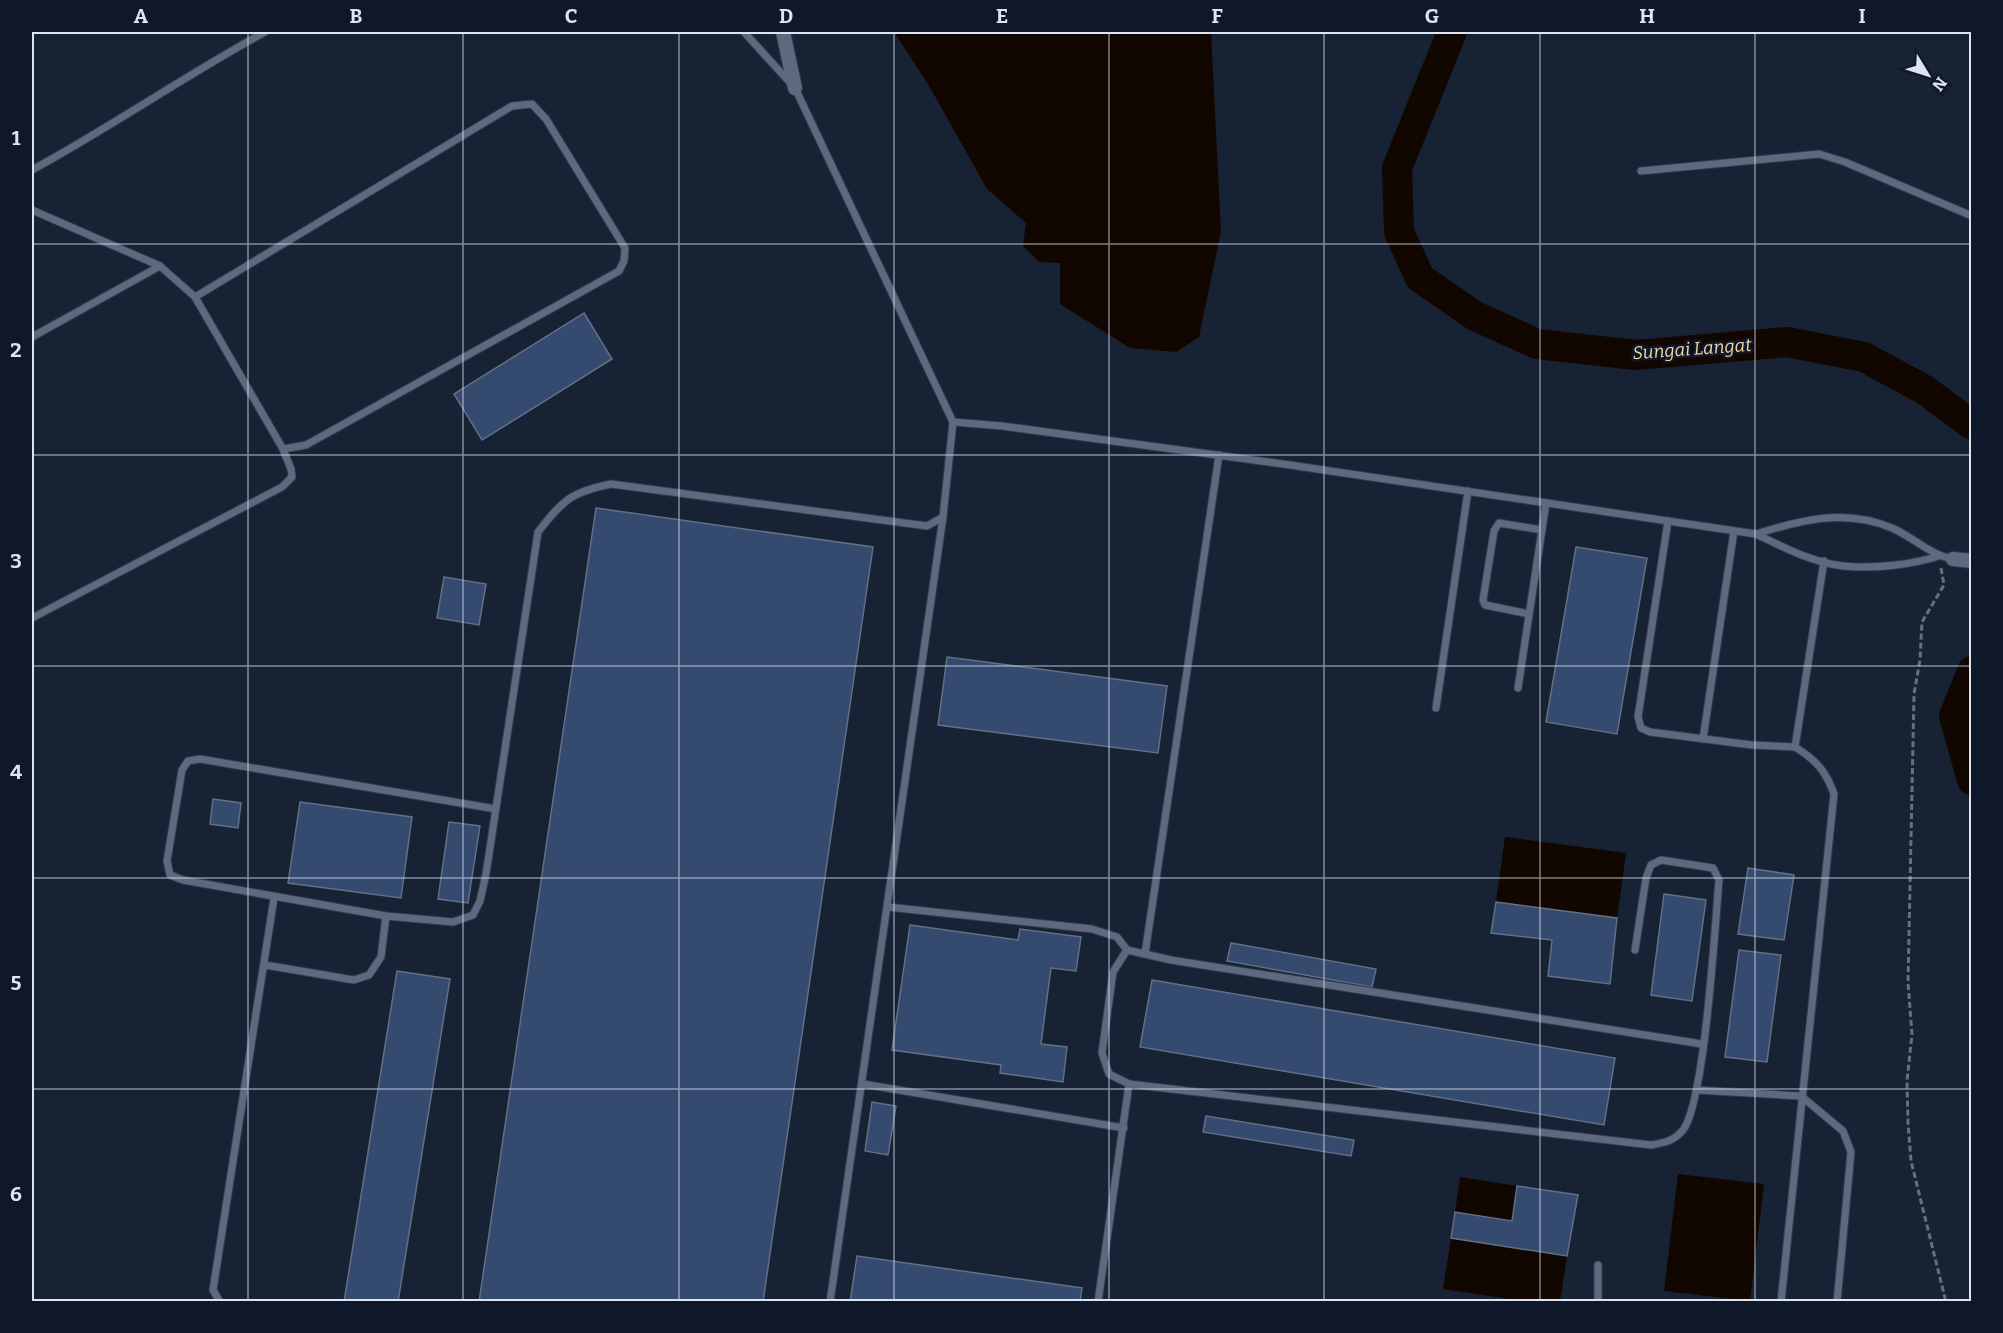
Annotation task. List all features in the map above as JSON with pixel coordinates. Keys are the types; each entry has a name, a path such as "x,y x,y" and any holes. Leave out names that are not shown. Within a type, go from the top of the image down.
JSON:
{"street":[{"path":"783,32 795,88"},
{"path":"1946,558 1971,561"}],"lane":[{"path":"32,170 82,143 207,64 265,32"},
{"path":"744,32 795,88 953,422 943,517 830,1302"},
{"path":"195,297 512,106 532,105 546,119 625,248 624,261 619,271 306,445 283,449"},
{"path":"1641,171 1819,154 1845,162 1971,216"},
{"path":"32,210 160,266 195,297 283,449 291,468 292,477 282,487 32,618"},
{"path":"32,337 160,266"},
{"path":"953,422 1002,426 1219,455 1756,534 1804,556 1842,566 1920,562 1946,558"},
{"path":"1145,954 1219,455"},
{"path":"496,809 200,759 188,761 182,770 167,861 170,875 183,880 274,898 386,916 453,922 473,915 480,902 486,874 496,809 538,532 558,506 582,489 611,484 927,526 943,517"},
{"path":"1436,708 1468,491"},
{"path":"1518,688 1546,503"},
{"path":"1756,534 1806,519 1849,518 1890,527 1946,558"},
{"path":"1668,521 1638,717 1641,728 1650,732 1752,745 1795,747 1815,759 1828,774 1834,794 1781,1302"},
{"path":"1529,614 1485,605 1494,531 1499,523 1542,530"},
{"path":"1703,738 1734,531"},
{"path":"1795,747 1824,561"},
{"path":"1127,950 1113,972 1102,1053 1109,1074 1129,1084 1651,1145 1671,1141 1684,1128 1697,1090 1719,880 1713,868 1661,860 1651,865 1646,878 1635,950"},
{"path":"220,1302 213,1290 274,898"},
{"path":"888,907 1092,929 1117,937 1127,950 1145,954 1702,1044"},
{"path":"265,965 354,980 369,975 381,957 386,916"},
{"path":"863,1084 1124,1128"},
{"path":"1098,1302 1129,1084"},
{"path":"1697,1090 1801,1096 1843,1131 1851,1152 1837,1302"},
{"path":"1598,1265 1598,1302"}],"path":[{"path":"1946,558 1944,585 1922,622 1920,660 1914,694 1908,983 1912,1034 1908,1102 1911,1161 1946,1302"}],"shaded area":[{"path":"894,32 1211,32 1221,231 1199,337 1176,352 1130,348 1060,304 1060,263 1039,262 1023,246 1026,223 987,189 928,84"},
{"path":"1505,837 1626,853 1617,918 1496,902"},
{"path":"1678,1174 1764,1184 1750,1301 1664,1291"},
{"path":"1460,1177 1517,1186 1512,1221 1455,1212"},
{"path":"1451,1238 1567,1256 1560,1301 1523,1301 1443,1289"}],"building":[{"path":"584,313 612,359 482,440 454,394"},
{"path":"596,508 873,547 763,1302 479,1302"},
{"path":"1576,547 1647,558 1617,734 1546,722"},
{"path":"444,577 486,584 479,625 437,618"},
{"path":"947,657 1167,686 1158,753 938,725"},
{"path":"213,799 241,803 238,828 210,824"},
{"path":"300,802 412,817 401,898 288,883"},
{"path":"449,822 480,826 468,903 438,899"},
{"path":"1748,868 1794,875 1784,940 1738,934"},
{"path":"1664,894 1706,900 1692,1001 1651,995"},
{"path":"1496,902 1617,918 1610,984 1548,976 1552,940 1491,933"},
{"path":"910,925 1018,940 1020,929 1081,937 1076,971 1051,968 1041,1044 1067,1047 1063,1082 1000,1073 1001,1065 892,1050"},
{"path":"1231,943 1376,969 1372,987 1227,961"},
{"path":"1739,950 1781,955 1767,1062 1725,1057"},
{"path":"397,971 450,979 398,1302 344,1302"},
{"path":"1152,980 1615,1058 1604,1125 1140,1047"},
{"path":"872,1102 896,1106 888,1155 865,1151"},
{"path":"1206,1116 1354,1140 1351,1156 1203,1132"},
{"path":"1517,1186 1578,1195 1567,1256 1451,1238 1455,1212 1512,1221"},
{"path":"857,1256 1082,1288 1080,1302 850,1302"}],"waterway":[{"name":"Sungai Langat","path":"1452,32 1397,168 1399,232 1420,278 1475,316 1537,344 1636,355 1787,342 1864,357 1925,390 1972,425"},
{"name":"Sungai Langat","path":"1972,671 1954,716 1972,780"}]}
